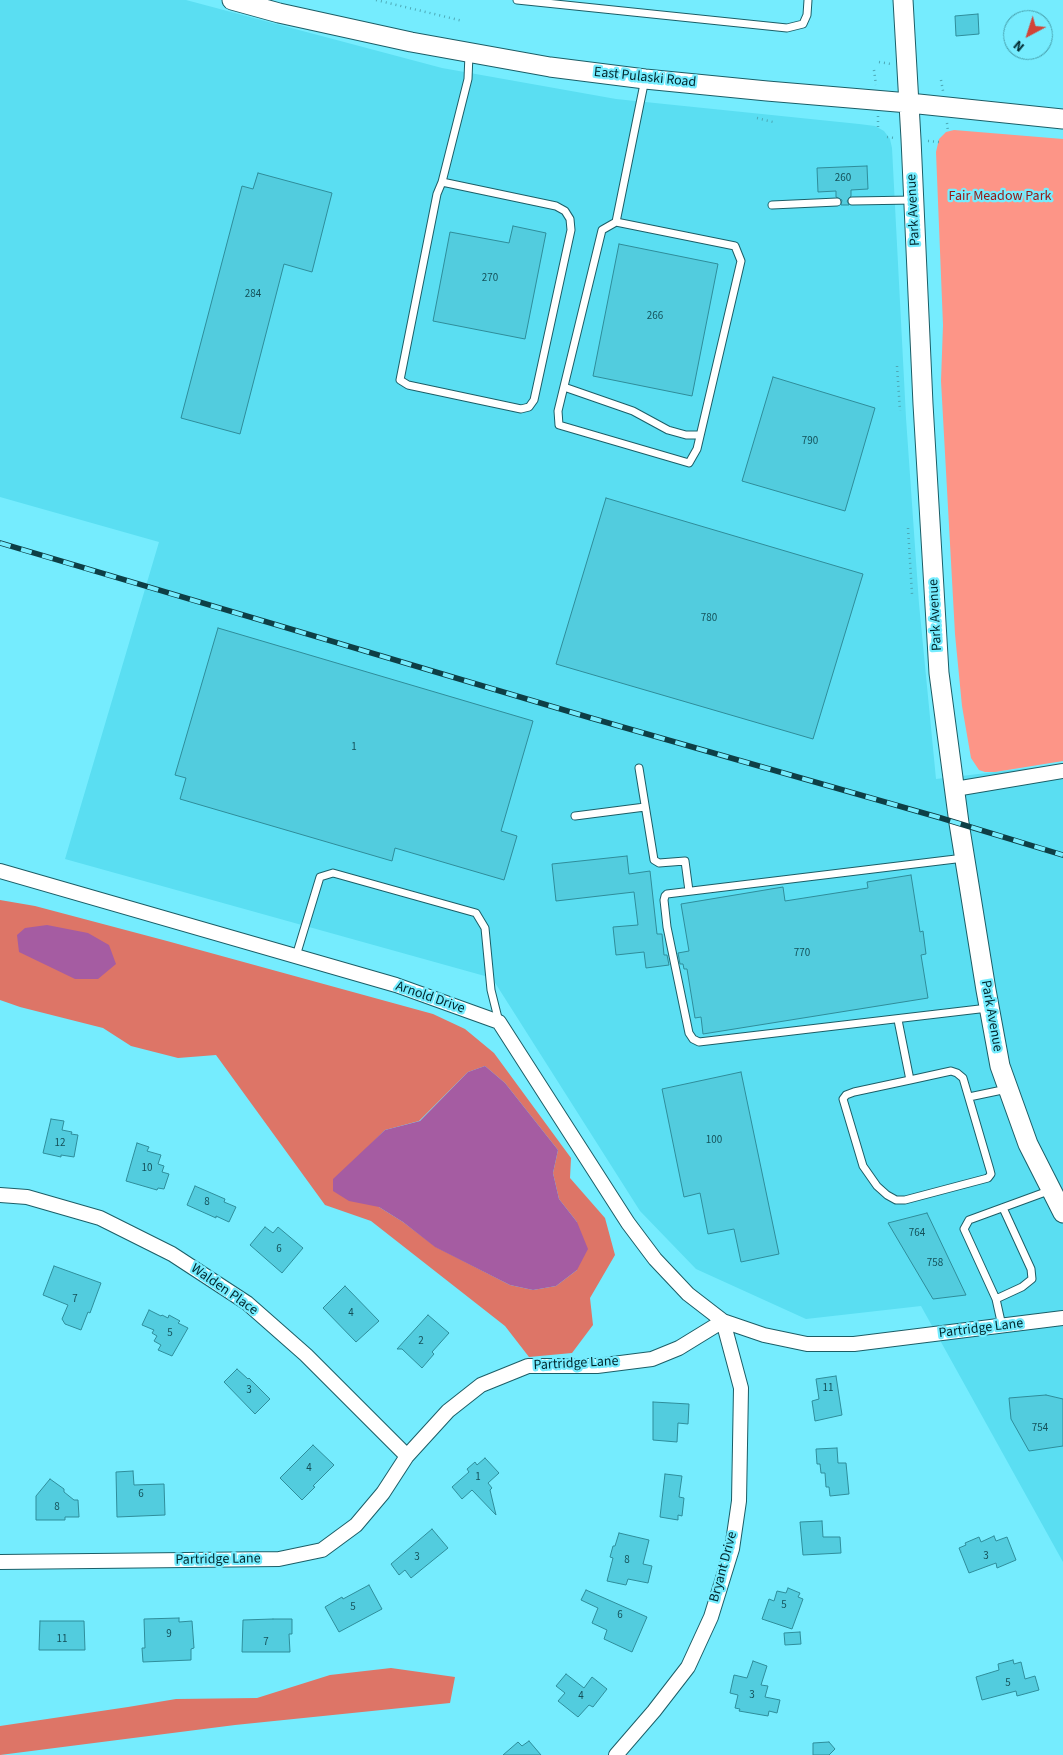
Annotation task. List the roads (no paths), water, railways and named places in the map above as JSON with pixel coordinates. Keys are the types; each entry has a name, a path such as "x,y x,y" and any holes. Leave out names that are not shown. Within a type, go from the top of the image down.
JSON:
{"main road":[{"name":"East Pulaski Road","path":"232,0 308,19 470,54 550,67 645,79 877,101 909,102 1063,119"},
{"name":"Park Avenue","path":"903,0 923,404 939,673 964,858 1000,1066 1028,1144 1063,1213"}],"street":[{"path":"955,789 1063,771"},
{"name":"Arnold Drive","path":"0,871 396,985 499,1022"},
{"path":"499,1022 639,1238 655,1259 688,1294 723,1320"},
{"name":"Walden Place","path":"0,1195 27,1197 100,1218 172,1254 247,1303 306,1355 407,1456"},
{"name":"Partridge Lane","path":"0,1562 279,1559 322,1550 356,1524 383,1493 407,1456 448,1411 481,1385 528,1366 597,1366 652,1359 679,1348 723,1320 764,1335 807,1344 854,1344 1063,1318"},
{"name":"Bryant Drive","path":"616,1755 654,1711 688,1667 711,1617 732,1550 739,1493 741,1388 723,1320"}],"lane":[{"path":"516,0 787,28 803,24 807,16 808,0"},
{"path":"442,182 556,206 565,211 570,219 571,230 534,400 529,407 521,409 408,385 400,380 436,194 442,182 468,79 470,54"},
{"path":"616,222 645,79"},
{"path":"852,202 914,200"},
{"path":"772,205 837,202"},
{"path":"616,222 735,246 741,261 697,449 689,463 559,425 558,411 602,230 616,222"},
{"path":"564,387 633,411 668,430 686,435 700,435"},
{"path":"639,768 654,860 660,863 685,861 689,891"},
{"path":"574,816 645,807"},
{"path":"964,858 668,894 664,896 667,927 689,1033 693,1039 699,1042 989,1008"},
{"path":"296,956 320,877 333,873 476,914 485,928 491,990 499,1022"},
{"path":"898,1020 910,1080"},
{"path":"951,1071 963,1078 991,1174 988,1178 905,1200 896,1200 887,1195 878,1186 863,1166 843,1099 846,1095 854,1092 910,1080 951,1071"},
{"path":"969,1098 1008,1088"},
{"path":"1002,1326 996,1300 964,1229 970,1220 1052,1190"},
{"path":"996,1300 1022,1287 1032,1279 1031,1269 1003,1208"}],"railway":[{"path":"0,543 1063,855"}],"park label":[{"name":"Fair Meadow Park","path":"1000,197"}]}
